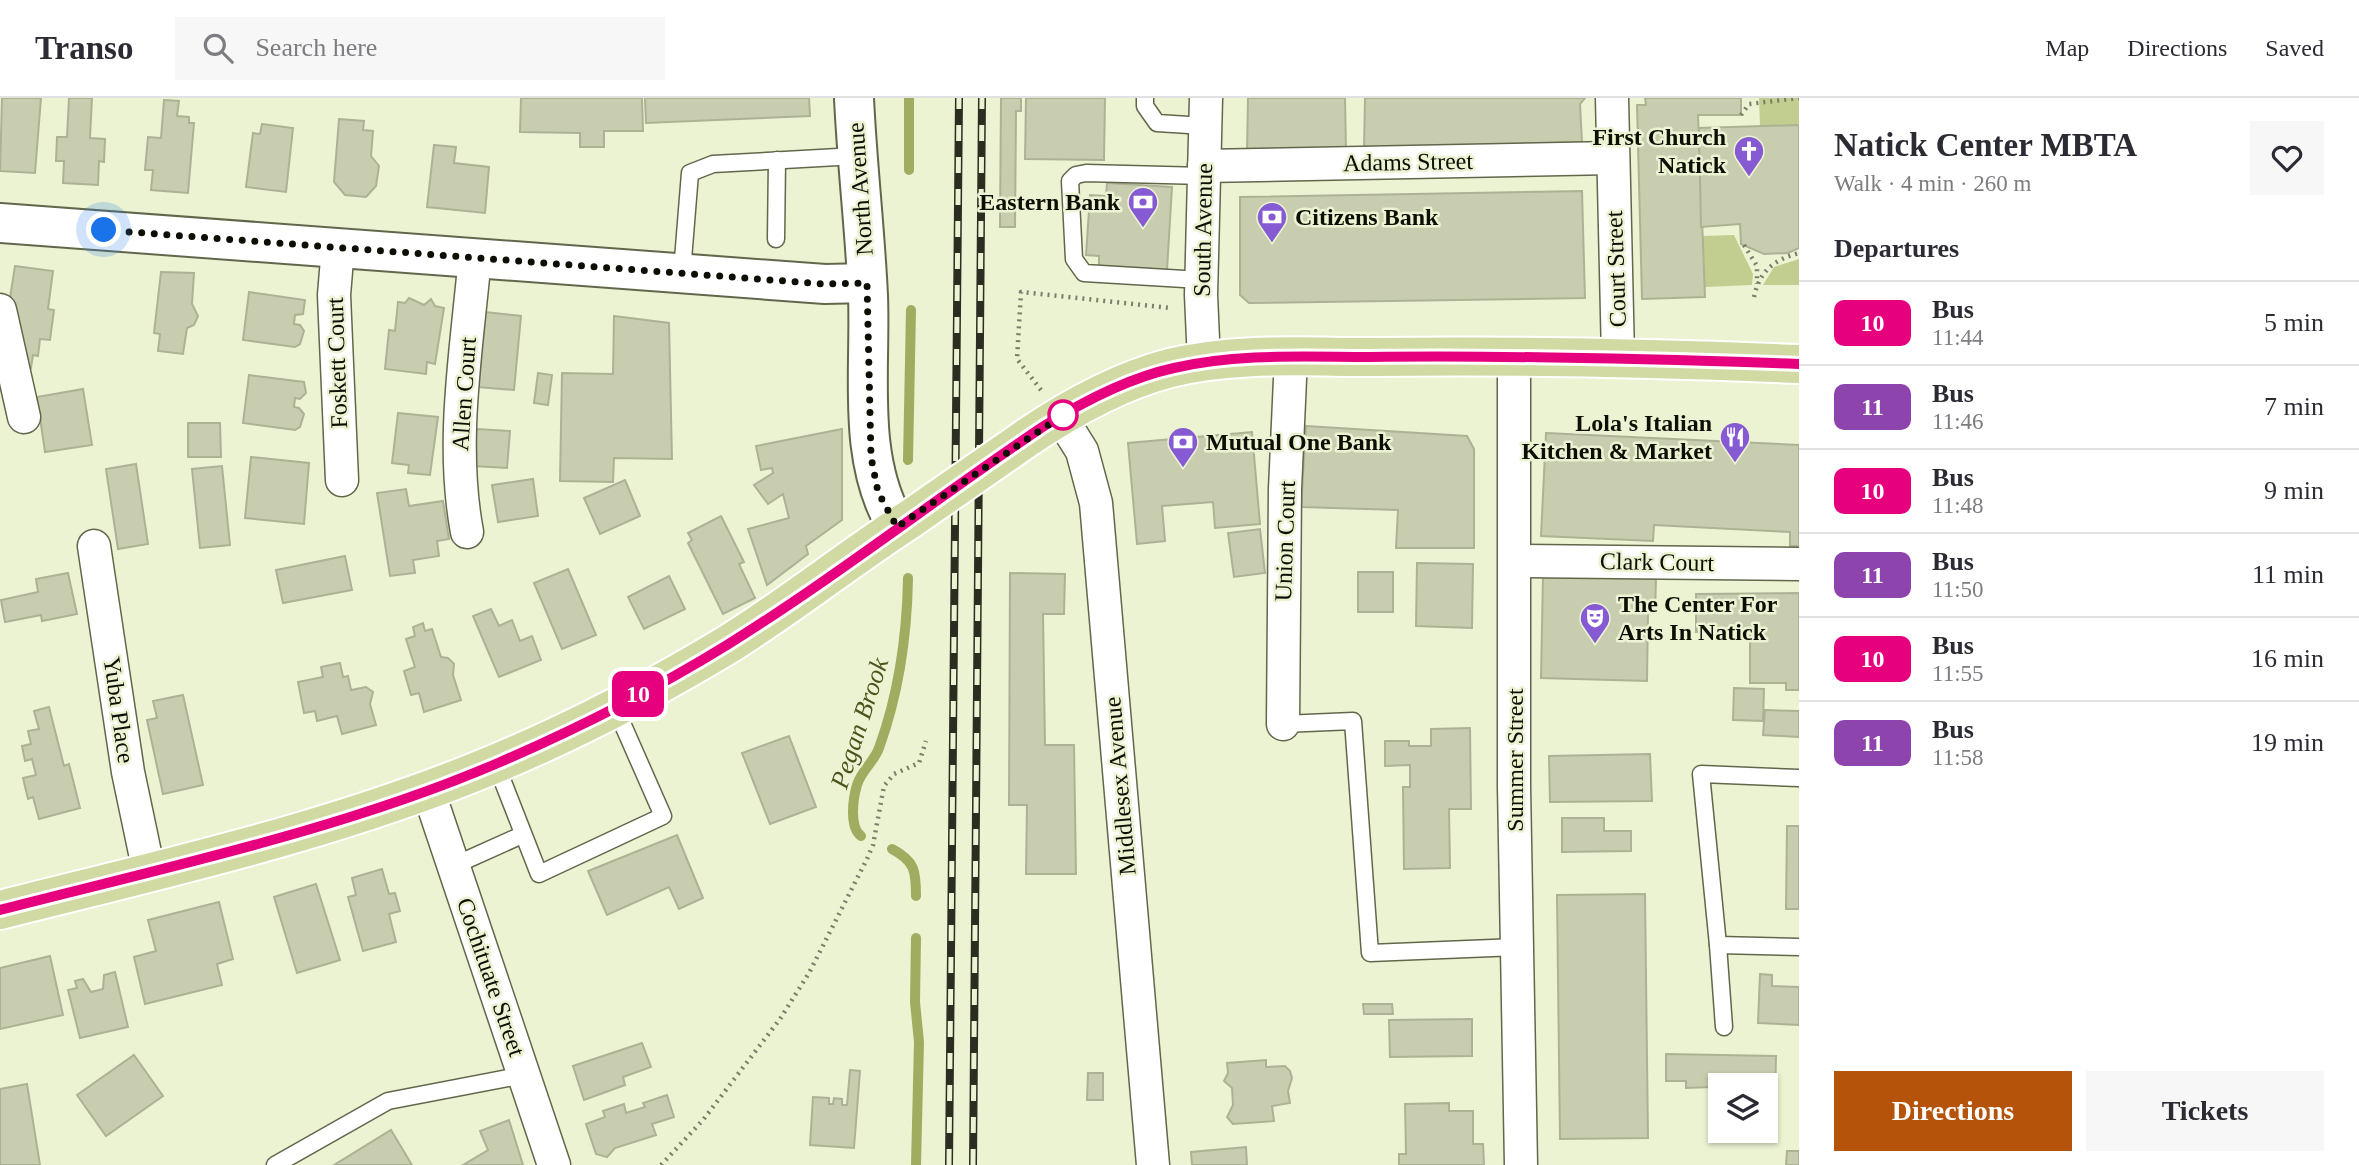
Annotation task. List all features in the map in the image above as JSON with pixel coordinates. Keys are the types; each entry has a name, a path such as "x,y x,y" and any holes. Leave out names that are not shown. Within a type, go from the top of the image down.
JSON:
{"main road":[{"path":"0,910 320,824 428,790 496,764 615,707 728,644 1060,416 1136,379 1204,362 1291,357 1514,355 1799,364"}],"street":[{"name":"North Avenue","path":"854,98 867,283 871,457 878,492 903,523"},
{"name":"Court Street","path":"1612,98 1618,357"},
{"name":"South Avenue","path":"1204,362 1202,294 1205,112"},
{"name":"Adams Street","path":"1204,171 1613,158"},
{"path":"0,223 475,256 825,284 867,283"},
{"name":"Foskett Court","path":"338,247 334,295 342,480"},
{"name":"Allen Court","path":"467,532 461,498 458,440 475,256"},
{"path":"0,310 24,417"},
{"name":"Summer Street","path":"1514,355 1517,947 1521,1165"},
{"name":"Union Court","path":"1283,724 1285,502 1291,357"},
{"name":"Middlesex Avenue","path":"1060,416 1082,452 1096,503 1153,1165"},
{"name":"Yuba Place","path":"94,546 128,772 149,872"},
{"name":"Clark Court","path":"1515,561 1799,564"},
{"name":"Cochituate Street","path":"428,790 554,1165"}],"lane":[{"path":"1145,98 1145,106 1157,123 1205,112"},
{"path":"682,272 690,173 713,164 856,156"},
{"path":"776,239 777,160"},
{"path":"1202,294 1084,273 1074,259 1070,181 1076,175 1086,173 1204,171"},
{"path":"496,764 539,874 663,816 615,707"},
{"path":"1283,724 1353,721 1370,953 1517,947"},
{"path":"1724,1027 1702,775 1799,778"},
{"path":"453,866 522,835"},
{"path":"1718,946 1799,947"},
{"path":"275,1165 388,1101 524,1075"}],"path":[{"path":"1741,114 1749,101 1799,98"},
{"path":"1744,246 1757,266 1754,297"},
{"path":"1757,285 1775,261 1799,253"},
{"path":"1060,416 1017,359 1021,292 1154,307 1202,294"},
{"path":"661,1165 743,1071 800,989 873,845 884,786 894,774 919,763 926,741"}],"green space":[{"path":"1759,98 1799,98 1799,132 1760,126"},
{"path":"1734,235 1753,274 1752,285 1705,287 1702,236"},
{"path":"1799,259 1799,285 1763,285 1774,267"}],"building":[{"path":"2,98 41,98 35,173 0,171"},
{"path":"69,98 92,98 90,138 105,139 104,162 99,161 98,185 63,183 64,161 56,161 57,137 67,137"},
{"path":"521,98 642,98 643,131 604,131 604,147 580,147 580,133 520,132"},
{"path":"645,98 809,98 810,116 646,123"},
{"path":"1001,98 1021,98 1021,111 1016,111 1015,227 1000,227"},
{"path":"1026,98 1105,98 1104,160 1025,159"},
{"path":"1248,98 1345,98 1346,151 1247,152"},
{"path":"1365,98 1585,98 1580,104 1582,142 1364,148"},
{"path":"1645,98 1741,98 1741,115 1698,115 1705,297 1642,299 1637,105 1646,105"},
{"path":"164,100 179,101 177,116 189,117 189,123 194,123 188,193 151,190 153,170 145,170 148,137 161,138"},
{"path":"339,119 364,121 363,130 373,131 371,156 379,166 376,186 366,197 345,195 334,182"},
{"path":"262,124 293,128 286,192 246,187 253,133 260,134"},
{"name":"First Church Natick","path":"1799,125 1799,248 1788,253 1764,254 1741,244 1740,224 1701,227 1699,128"},
{"path":"434,145 456,147 454,163 489,167 485,213 427,207"},
{"path":"1107,183 1172,187 1167,270 1099,267 1099,256 1086,255 1090,195 1106,196"},
{"path":"1582,191 1585,298 1249,303 1240,295 1240,197"},
{"path":"15,266 53,271 48,309 54,310 50,340 40,339 38,356 33,355 31,368 20,366 7,317"},
{"path":"161,272 194,273 192,304 198,316 194,325 187,328 183,354 158,351 160,334 154,333"},
{"path":"249,292 305,300 303,314 295,315 294,324 300,325 304,331 300,344 295,347 243,340"},
{"path":"409,298 424,305 431,299 435,306 444,308 435,364 427,362 426,374 385,369 389,330 395,331 398,302 405,303"},
{"path":"485,312 521,316 514,390 478,387"},
{"path":"614,316 669,323 672,459 614,458 613,482 560,481 562,373 613,374"},
{"path":"538,373 552,375 548,405 534,403"},
{"path":"249,375 304,382 306,393 300,399 295,398 294,407 304,414 300,427 295,430 243,423"},
{"path":"83,389 92,445 45,452 37,397"},
{"path":"398,413 438,417 430,475 408,473 409,465 392,463"},
{"path":"188,423 220,423 221,457 188,457"},
{"path":"1306,426 1467,436 1474,449 1474,548 1396,548 1398,510 1301,507"},
{"path":"476,429 510,431 507,468 473,466"},
{"path":"842,429 842,520 806,546 808,554 767,585 748,529 789,518 783,494 768,504 754,485 773,473 772,468 761,470 756,446"},
{"path":"1252,432 1260,524 1215,528 1213,502 1162,506 1165,541 1137,544 1128,443"},
{"path":"1546,433 1799,445 1799,546 1790,546 1790,532 1654,525 1653,541 1541,536"},
{"path":"251,457 309,463 304,524 245,518"},
{"path":"136,464 148,544 118,549 106,469"},
{"path":"222,466 230,545 200,548 192,469"},
{"path":"533,479 538,516 498,522 492,485"},
{"path":"625,480 640,516 600,534 584,498"},
{"path":"406,489 409,506 443,501 449,539 437,541 439,556 413,560 415,573 390,576 377,493"},
{"path":"721,516 744,562 739,564 755,598 723,614 688,543 692,540 688,533"},
{"path":"1260,529 1265,573 1234,577 1228,533"},
{"path":"345,556 352,590 283,603 276,570"},
{"path":"1417,563 1473,564 1472,628 1416,626"},
{"path":"568,569 596,635 562,649 534,583"},
{"path":"1358,572 1393,572 1393,612 1358,612"},
{"path":"68,573 77,614 42,621 41,615 5,622 1,600 38,592 36,579"},
{"path":"1010,573 1065,574 1064,614 1043,614 1045,745 1074,745 1076,874 1026,874 1027,805 1009,805"},
{"path":"669,576 685,609 644,629 628,597"},
{"name":"The Center For Arts In Natick","path":"1543,576 1656,579 1655,613 1648,613 1647,681 1541,678"},
{"path":"1799,593 1799,690 1786,690 1786,683 1750,683 1750,631 1696,632 1696,594"},
{"path":"491,609 499,626 512,620 520,641 532,636 541,660 499,677 473,616"},
{"path":"423,623 425,631 432,629 441,657 448,658 454,664 453,675 461,700 424,712 419,693 411,695 404,671 415,667 406,639 415,636 413,627"},
{"path":"340,663 343,677 348,676 351,690 366,687 373,692 370,704 376,725 342,734 337,716 317,721 315,711 304,713 298,682 323,677 321,667"},
{"path":"1734,688 1764,689 1763,721 1733,720"},
{"path":"183,695 203,785 163,794 147,720 157,718 153,701"},
{"path":"49,707 64,766 69,764 80,808 39,819 33,797 28,799 23,778 36,775 32,759 25,761 22,746 31,744 28,731 39,729 34,711"},
{"path":"1765,710 1799,711 1799,737 1763,735"},
{"path":"1470,728 1471,809 1449,809 1450,868 1404,869 1403,787 1410,787 1410,765 1385,766 1385,741 1409,741 1409,746 1431,746 1431,729"},
{"path":"789,736 816,807 770,824 742,753"},
{"path":"1650,754 1652,801 1550,802 1549,756"},
{"path":"1562,818 1604,818 1604,831 1631,831 1631,851 1562,852"},
{"path":"1787,826 1799,826 1799,909 1786,909"},
{"path":"677,835 703,898 679,909 669,887 607,915 588,871"},
{"path":"382,869 389,894 395,893 400,911 389,914 396,942 363,951 348,897 356,895 352,878"},
{"path":"316,884 340,960 297,973 274,897"},
{"path":"1645,894 1648,1138 1560,1139 1557,895"},
{"path":"219,902 233,959 217,964 222,985 145,1004 134,957 156,951 148,920"},
{"path":"50,956 63,1015 0,1029 0,968"},
{"path":"115,972 128,1027 80,1038 68,990 77,988 75,981 83,979 91,992 103,989 104,975"},
{"path":"1760,974 1772,975 1772,986 1799,987 1799,1025 1758,1023"},
{"path":"1363,1004 1392,1004 1393,1014 1364,1014"},
{"path":"1472,1019 1472,1056 1390,1057 1389,1020"},
{"path":"642,1043 651,1067 623,1077 625,1085 584,1100 573,1066"},
{"path":"1666,1054 1776,1056 1776,1073 1708,1073 1708,1087 1686,1088 1686,1081 1666,1081"},
{"path":"134,1055 163,1096 106,1136 77,1095"},
{"path":"1266,1060 1266,1067 1285,1066 1290,1071 1290,1103 1272,1106 1274,1121 1233,1124 1227,1117 1233,1105 1232,1088 1224,1081 1228,1073 1227,1063"},
{"path":"850,1070 860,1071 854,1148 810,1145 813,1097 829,1098 829,1104 833,1104 834,1098 842,1099 842,1105 847,1105"},
{"path":"1088,1073 1103,1073 1103,1100 1087,1100"},
{"path":"27,1084 40,1165 0,1165 0,1089"},
{"path":"667,1095 674,1117 652,1124 656,1135 615,1148 607,1157 596,1154 586,1124 605,1117 603,1111 624,1104 626,1113 645,1107 643,1103"},
{"path":"1449,1103 1449,1111 1473,1111 1473,1144 1483,1144 1484,1165 1399,1165 1399,1154 1406,1154 1405,1104"},
{"path":"509,1120 523,1165 463,1165 488,1150 480,1131"},
{"path":"391,1130 412,1165 334,1165"},
{"path":"1246,1147 1247,1165 1192,1165 1191,1152"},
{"path":"1787,1151 1799,1151 1799,1165 1786,1165"}],"waterway":[{"name":"Pegan Brook","path":"909,98 909,170"},
{"name":"Pegan Brook","path":"908,460 911,310"},
{"name":"Pegan Brook","path":"861,836 853,819 854,797 859,780 879,748 892,707 904,643 908,578"},
{"name":"Pegan Brook","path":"892,849 913,868 916,896"},
{"name":"Pegan Brook","path":"916,938 915,1002 919,1042 916,1165"}],"railway":[{"path":"949,1165 959,98"},
{"path":"973,1165 982,98"}],"bus line":[{"name":"10","path":"0,910 285,834 428,790 496,764 615,707 728,644 1044,426 1100,396 1154,373 1204,362 1266,358 1514,355 1799,364"}],"place":[{"name":"First Church Natick","path":"1749,178"},
{"name":"Eastern Bank","path":"1143,229"},
{"name":"Citizens Bank","path":"1272,244"},
{"name":"Lola's Italian Kitchen & Market","path":"1735,464"},
{"name":"Mutual One Bank","path":"1183,469"},
{"name":"The Center For Arts In Natick","path":"1595,645"}],"route":[{"path":"104,230 825,284 867,283 871,457 878,492 897,527 1063,415"}]}
